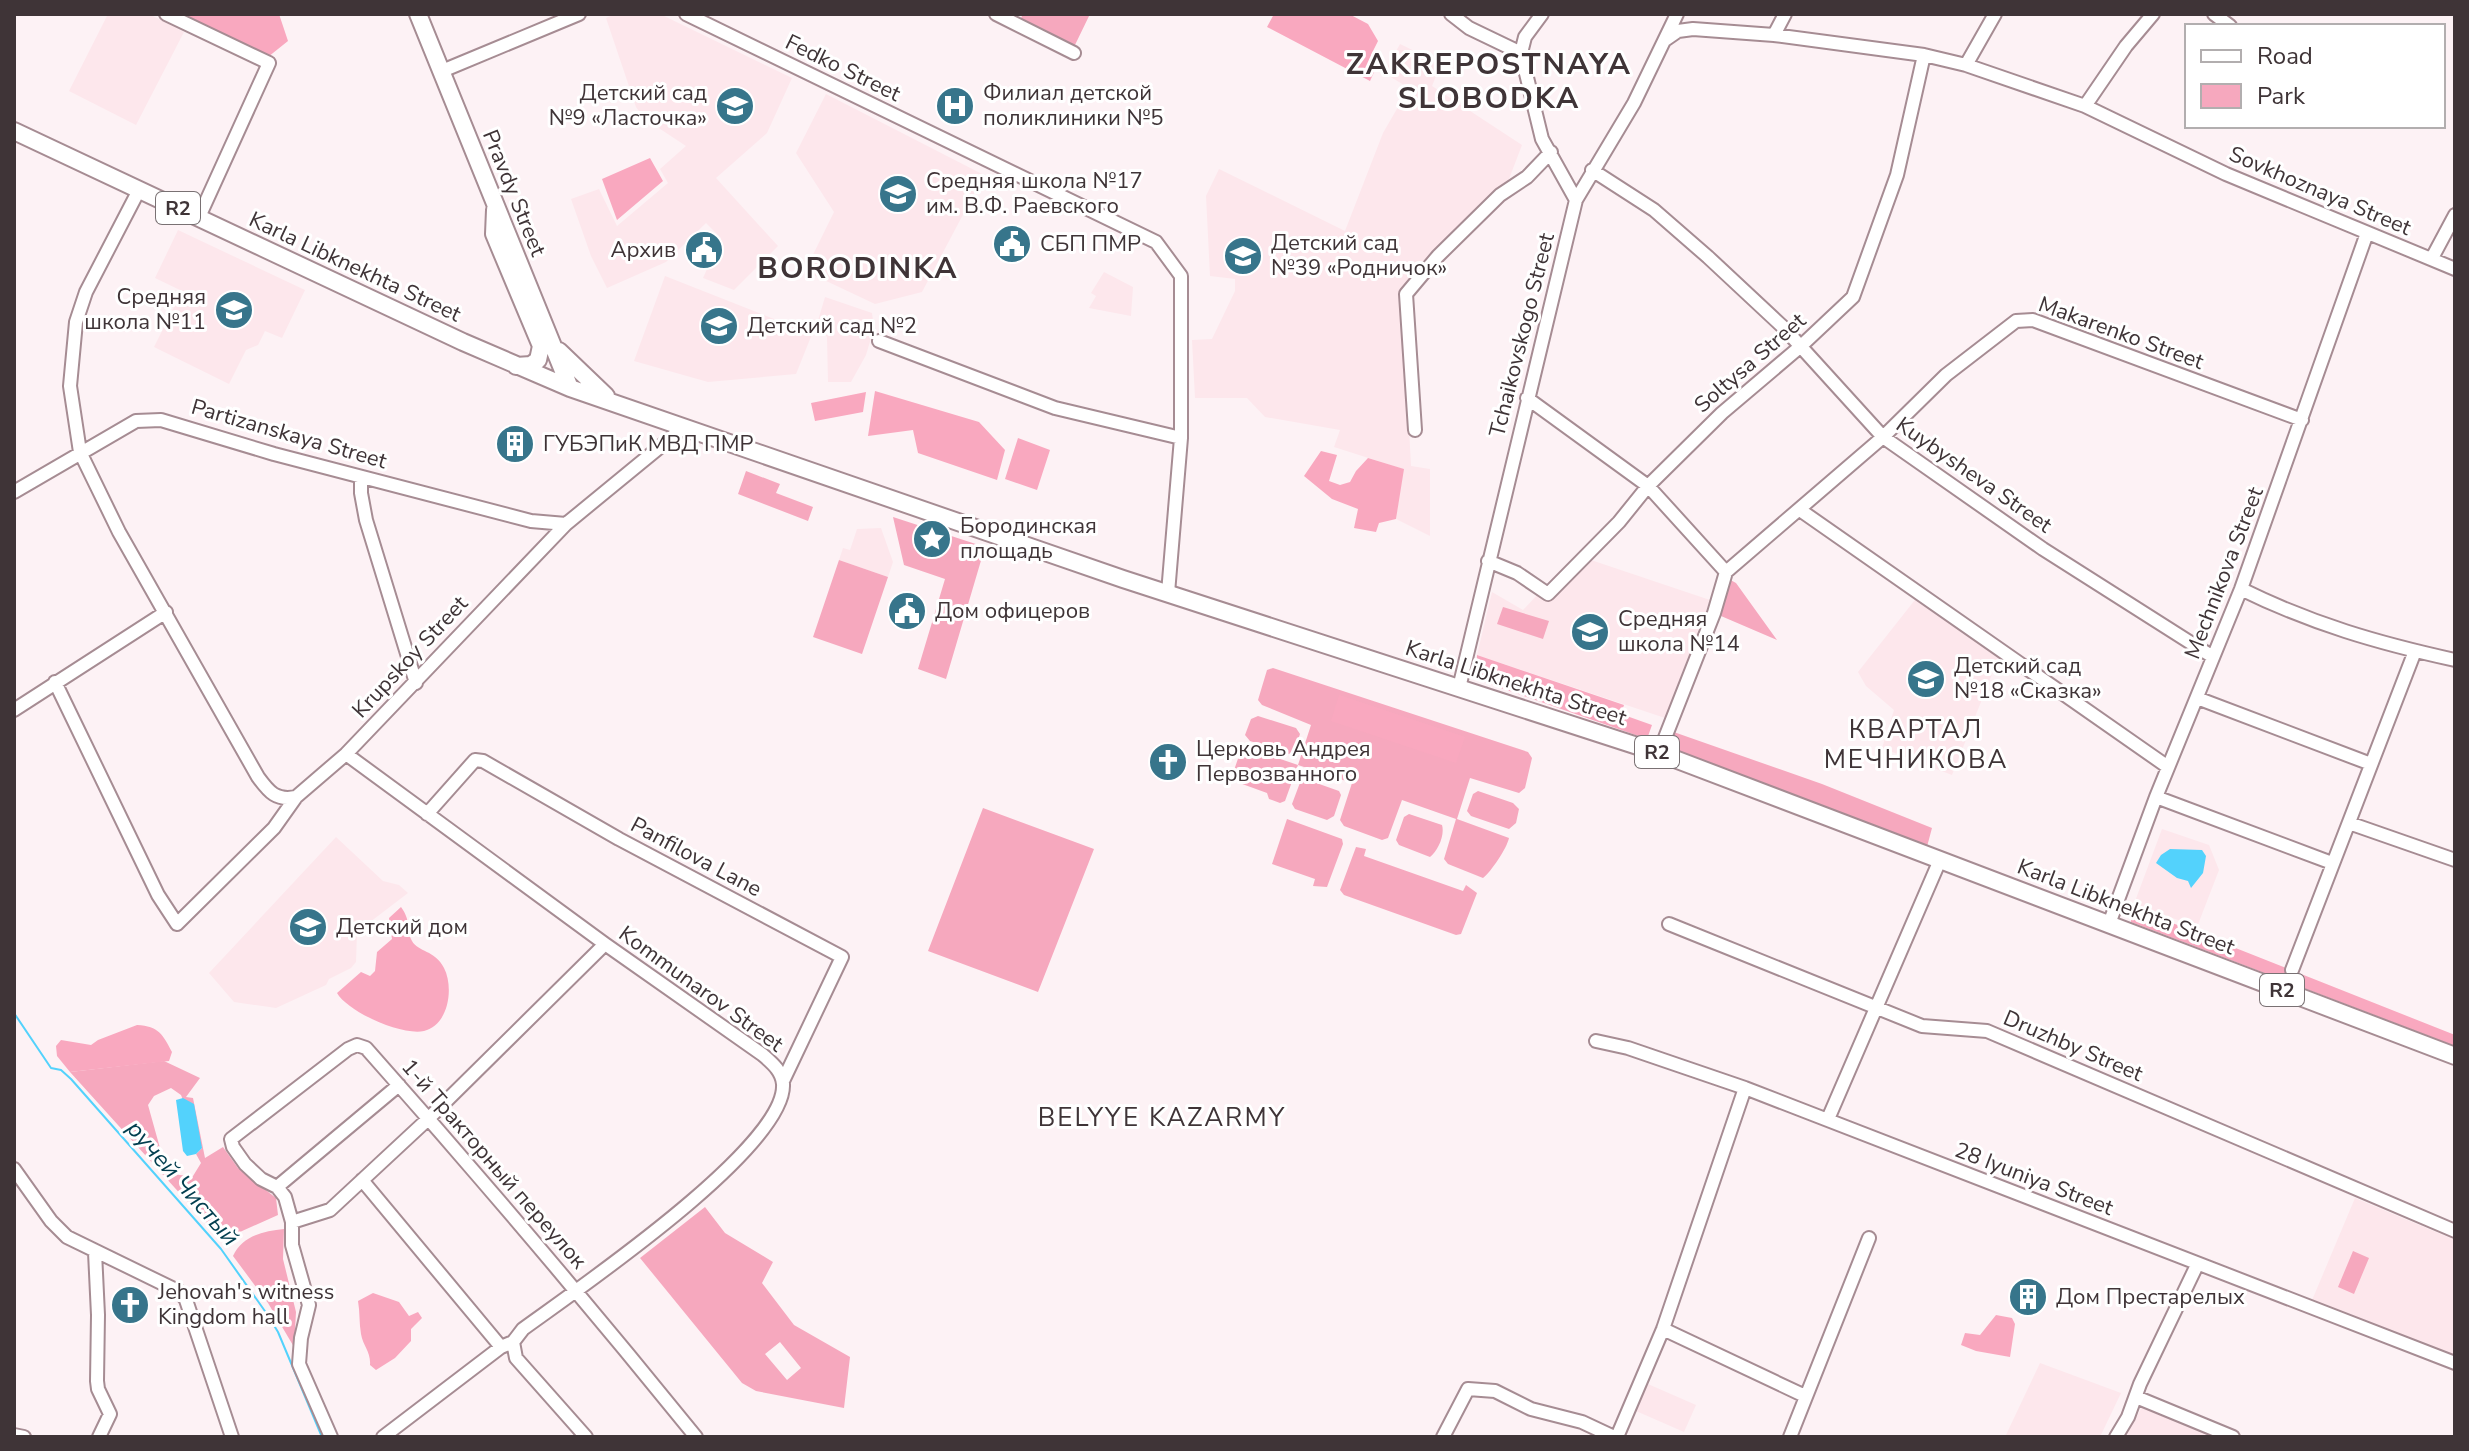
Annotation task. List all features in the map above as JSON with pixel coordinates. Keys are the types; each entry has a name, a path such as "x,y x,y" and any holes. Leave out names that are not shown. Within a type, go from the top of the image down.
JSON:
{"main road":[{"name":"Pravdy Street","path":"418,14 570,388"},
{"name":"Karla Libknekhta Street","path":"14,131 516,366 570,388 1168,593 1659,753 2455,1056"},
{"path":"495,205 494,234 541,346 538,360 531,365 516,366"},
{"path":"551,341 580,373 618,405"}],"street":[{"path":"166,14 269,63 199,217"},
{"path":"442,71 579,14"},
{"name":"Fedko Street","path":"686,14 1156,242 1181,276 1181,438"},
{"path":"996,14 1074,53"},
{"path":"1451,14 1469,28 1521,53"},
{"path":"1542,14 1525,37 1521,53 1542,139 1576,200"},
{"name":"Tchaikovskogo Street","path":"1459,688 1576,200 1634,103 1677,14"},
{"path":"1774,35 1785,14"},
{"path":"1966,65 1995,14"},
{"path":"2085,106 2126,46 2153,14"},
{"name":"Sovkhoznaya Street","path":"1665,40 1678,31 1693,29 1774,35 1924,55 1966,65 2085,106 2226,174 2455,269"},
{"name":"Soltysa Street","path":"1488,561 1517,573 1548,594 1619,522 1648,486 1722,413 1853,297 1897,175 1924,55"},
{"path":"1415,430 1406,294 1438,256 1493,201 1527,177 1551,152"},
{"name":"Kuybysheva Street","path":"1592,170 1654,210 1708,257 1801,346 1883,437 2043,549 2213,657"},
{"path":"139,190 86,292 76,322 70,386 80,452 119,532 258,777 277,797 285,800 296,797"},
{"path":"2432,258 2455,215"},
{"name":"Mechnikova Street","path":"2109,924 2156,797 2241,589 2367,233"},
{"name":"Makarenko Street","path":"1726,572 1883,437 1946,375 2024,318 2302,420"},
{"path":"879,341 1055,408 1181,438 1168,593"},
{"path":"1527,398 1648,486 1726,572 1714,613 1659,753"},
{"name":"Partizanskaya Street","path":"14,492 136,421 161,420 531,521 566,524"},
{"name":"Krupskoy Street","path":"55,682 158,895 177,924 274,828 296,797 346,754 416,683 566,524 683,428"},
{"path":"361,477 366,520 416,683"},
{"path":"1800,510 2168,767"},
{"path":"2241,589 2317,624 2455,660"},
{"path":"14,710 166,612"},
{"path":"2292,970 2415,651"},
{"path":"2197,698 2371,764"},
{"name":"Kommunarov Street","path":"346,754 605,944 763,1055 774,1064 783,1081 777,1107 738,1159 688,1207 383,1437"},
{"name":"Panfilova Lane","path":"427,814 475,760 483,761 619,839 842,957 783,1081"},
{"path":"2156,797 2332,863"},
{"path":"2349,823 2455,860"},
{"path":"1828,1119 1940,860"},
{"name":"Druzhby Street","path":"1669,924 1922,1026 1987,1031 2455,1231"},
{"path":"292,1222 330,1210 428,1119 605,944"},
{"name":"28 Iyuniya Street","path":"1596,1041 1628,1048 1828,1119 2455,1363"},
{"name":"1-й Тракторный переулок","path":"277,1187 261,1179 245,1164 231,1139 348,1049 357,1045 366,1048 576,1290 696,1437"},
{"path":"331,1437 299,1364 309,1305 292,1245 292,1222 285,1197 277,1187 399,1085"},
{"path":"1443,1437 1468,1389 1495,1391 1531,1409 1582,1422 1615,1437 1663,1329 1745,1088"},
{"path":"14,1169 59,1229 95,1252 180,1292 186,1300 232,1437"},
{"path":"362,1180 507,1345 578,1434"},
{"path":"1790,1437 1869,1238"},
{"path":"95,1252 97,1381 110,1414 99,1437"},
{"path":"2116,1437 2197,1265"},
{"path":"1663,1329 1805,1396"},
{"path":"2136,1397 2233,1437"},
{"path":"14,1435 24,1437"}],"shaded area":[{"path":"108,14 149,14 184,32 136,125 69,91"},
{"path":"178,14 279,14 288,41 268,57"},
{"path":"615,14 660,14 792,78 767,133 716,178 778,246 734,290 703,278 721,238 706,223 666,262 607,288 591,256 571,199 599,189 617,226 668,183 660,169 686,146 645,119 636,107 606,18"},
{"path":"1274,14 1349,14 1368,24 1378,41 1371,55 1376,68 1370,81 1267,27"},
{"path":"1400,44 1433,60 1436,76 1432,86 1522,145 1509,179 1402,293 1411,466 1430,469 1430,536 1396,519 1403,469 1334,447 1340,430 1265,417 1247,398 1195,398 1192,340 1212,339 1235,291 1235,279 1210,276 1206,196 1219,169 1345,231 1383,133 1409,88 1384,73"},
{"name":"Средняя школа №17 им. В.Ф. Раевского","path":"826,94 984,175 922,292 875,304 805,271 834,212 796,153"},
{"path":"650,158 663,181 617,220 602,179"},
{"name":"Средняя школа №11","path":"178,230 305,290 282,338 265,331 258,345 246,350 229,384 154,347 182,291 155,278"},
{"path":"1104,272 1133,287 1131,316 1089,308 1096,296 1091,293"},
{"name":"Детский сад №2","path":"665,276 812,334 796,374 708,382 634,361"},
{"path":"825,297 872,313 874,328 866,355 851,382 828,382 827,337 817,324"},
{"path":"875,391 979,422 1005,450 997,480 918,453 913,430 868,436"},
{"path":"866,392 863,412 815,421 811,403"},
{"path":"1018,438 1050,450 1037,490 1005,479"},
{"path":"1321,451 1337,455 1329,481 1340,485 1350,482 1368,458 1404,469 1396,519 1379,523 1376,532 1354,528 1358,509 1332,499 1304,476"},
{"path":"881,528 893,562 888,577 839,560 843,548 850,550 857,529"},
{"name":"Средняя школа №14","path":"1588,559 1710,600 1665,718 1477,655 1492,592 1523,610 1539,593"},
{"name":"Детский сад №18 «Сказка»","path":"1918,596 2000,654 1952,775 1882,748 1894,710 1866,686 1858,672"},
{"path":"1477,655 1624,705 1621,714 1652,725 1647,739 1481,681 1476,675"},
{"path":"1339,695 1465,737 1456,763 1331,721"},
{"path":"2162,829 2209,845 2219,870 2197,927 2134,904"},
{"name":"Детский дом","path":"336,837 383,881 399,885 408,893 357,932 356,962 351,968 329,979 326,985 276,1008 234,1002 209,973"},
{"path":"401,907 412,941 440,962 449,985 444,1013 439,1021 424,1031 403,1030 376,1021 352,1008 337,993 361,972 370,976 375,971 377,952 392,939 389,918"},
{"path":"2132,907 2455,1035 2455,1046 2131,922"},
{"path":"137,1025 150,1027 163,1036 172,1052 169,1061 70,1072 57,1056 56,1046 61,1040 91,1045"},
{"path":"2355,1198 2455,1240 2455,1361 2310,1305"},
{"path":"373,1293 399,1302 409,1316 418,1312 422,1318 411,1329 411,1341 395,1358 376,1370 370,1365 362,1338 358,1301"},
{"path":"1996,1315 2012,1318 2015,1324 2010,1357 1961,1345 1965,1333 1980,1335"},
{"path":"2040,1363 2121,1393 2100,1437 2005,1437"},
{"path":"1648,1384 1696,1405 1684,1432 1636,1411"},
{"path":"2142,1407 2214,1437 2125,1437"}],"green space":[{"path":"1023,14 1090,14 1074,47 1020,20"},
{"path":"746,471 780,484 776,493 813,507 808,521 738,494"},
{"path":"893,517 985,547 946,679 918,669 945,579 904,565"},
{"path":"839,560 888,577 862,654 813,637"},
{"path":"1725,577 1736,583 1777,640 1714,613"},
{"path":"1503,607 1549,621 1543,639 1497,624"},
{"path":"1273,668 1528,752 1532,758 1525,788 1519,793 1470,778 1457,819 1509,838 1486,875 1483,878 1448,864 1444,859 1456,819 1402,800 1388,838 1382,840 1344,826 1340,820 1352,783 1298,765 1311,725 1262,705 1258,700 1267,670"},
{"path":"1258,716 1296,728 1300,734 1295,749 1289,754 1250,741 1245,735 1251,719"},
{"path":"1668,730 1822,784 1932,828 1925,854 1659,753"},
{"path":"1248,748 1298,765 1285,801 1280,803 1269,799 1267,793 1234,781 1232,776 1241,750"},
{"path":"1301,780 1339,791 1341,795 1334,816 1327,820 1295,809 1292,804"},
{"path":"1478,791 1513,803 1519,809 1516,823 1509,829 1471,816 1467,811 1473,794"},
{"path":"983,808 1094,849 1038,992 928,951"},
{"path":"1409,814 1442,825 1440,842 1430,857 1399,845 1396,840 1404,817"},
{"path":"1287,819 1342,839 1343,844 1327,887 1313,886 1315,879 1272,864"},
{"path":"1356,847 1366,849 1364,856 1463,891 1466,885 1477,893 1461,934 1456,935 1344,895 1340,890"},
{"path":"164,1061 200,1078 186,1097 193,1098 205,1158 223,1147 238,1168 276,1198 278,1215 222,1240 70,1072","holes":["171,1088 181,1095 202,1148 196,1154 201,1163 193,1176 179,1175 165,1166 148,1105 154,1096"]},
{"path":"705,1207 725,1233 773,1262 762,1283 794,1325 850,1357 844,1408 756,1391 742,1383 640,1258","holes":["780,1342 801,1368 787,1380 765,1354"]},
{"path":"284,1229 283,1259 296,1312 294,1347 268,1303 233,1256 248,1239"},
{"path":"2353,1251 2369,1258 2354,1294 2338,1287"}],"water":[{"path":"2170,849 2202,850 2206,856 2203,873 2191,888 2188,881 2177,878 2156,863"},
{"path":"183,1098 194,1104 202,1148 196,1154 187,1156 183,1151 176,1100"}],"waterway":[{"name":"ручей Чистый","path":"14,1013 51,1068 61,1070 71,1079 221,1249 278,1332 322,1437"}],"place":[{"name":"Детский сад №9 «Ласточка»","path":"735,106"},
{"name":"Филиал детской поликлиники №5","path":"955,106"},
{"name":"Средняя школа №17 им. В.Ф. Раевского","path":"898,194"},
{"name":"СБП ПМР","path":"1012,244"},
{"name":"Архив","path":"704,250"},
{"name":"Детский сад №39 «Родничок»","path":"1243,256"},
{"name":"Средняя школа №11","path":"234,310"},
{"name":"Детский сад №2","path":"719,326"},
{"name":"ГУБЭПиК МВД ПМР","path":"515,444"},
{"name":"Бородинская площадь","path":"932,539"},
{"name":"Дом офицеров","path":"907,611"},
{"name":"Средняя школа №14","path":"1590,632"},
{"name":"Детский сад №18 «Сказка»","path":"1926,679"},
{"name":"Церковь Андрея Первозванного","path":"1168,762"},
{"name":"Детский дом","path":"308,927"},
{"name":"Дом Престарелых","path":"2028,1297"},
{"name":"Jehovah's witness Kingdom hall","path":"130,1305"}],"district":[{"name":"ZAKREPOSTNAYA SLOBODKA","path":"1489,81"},
{"name":"BORODINKA","path":"858,268"},
{"name":"КВАРТАЛ МЕЧНИКОВА","path":"1916,744"},
{"name":"BELYYE KAZARMY","path":"1162,1117"}]}
